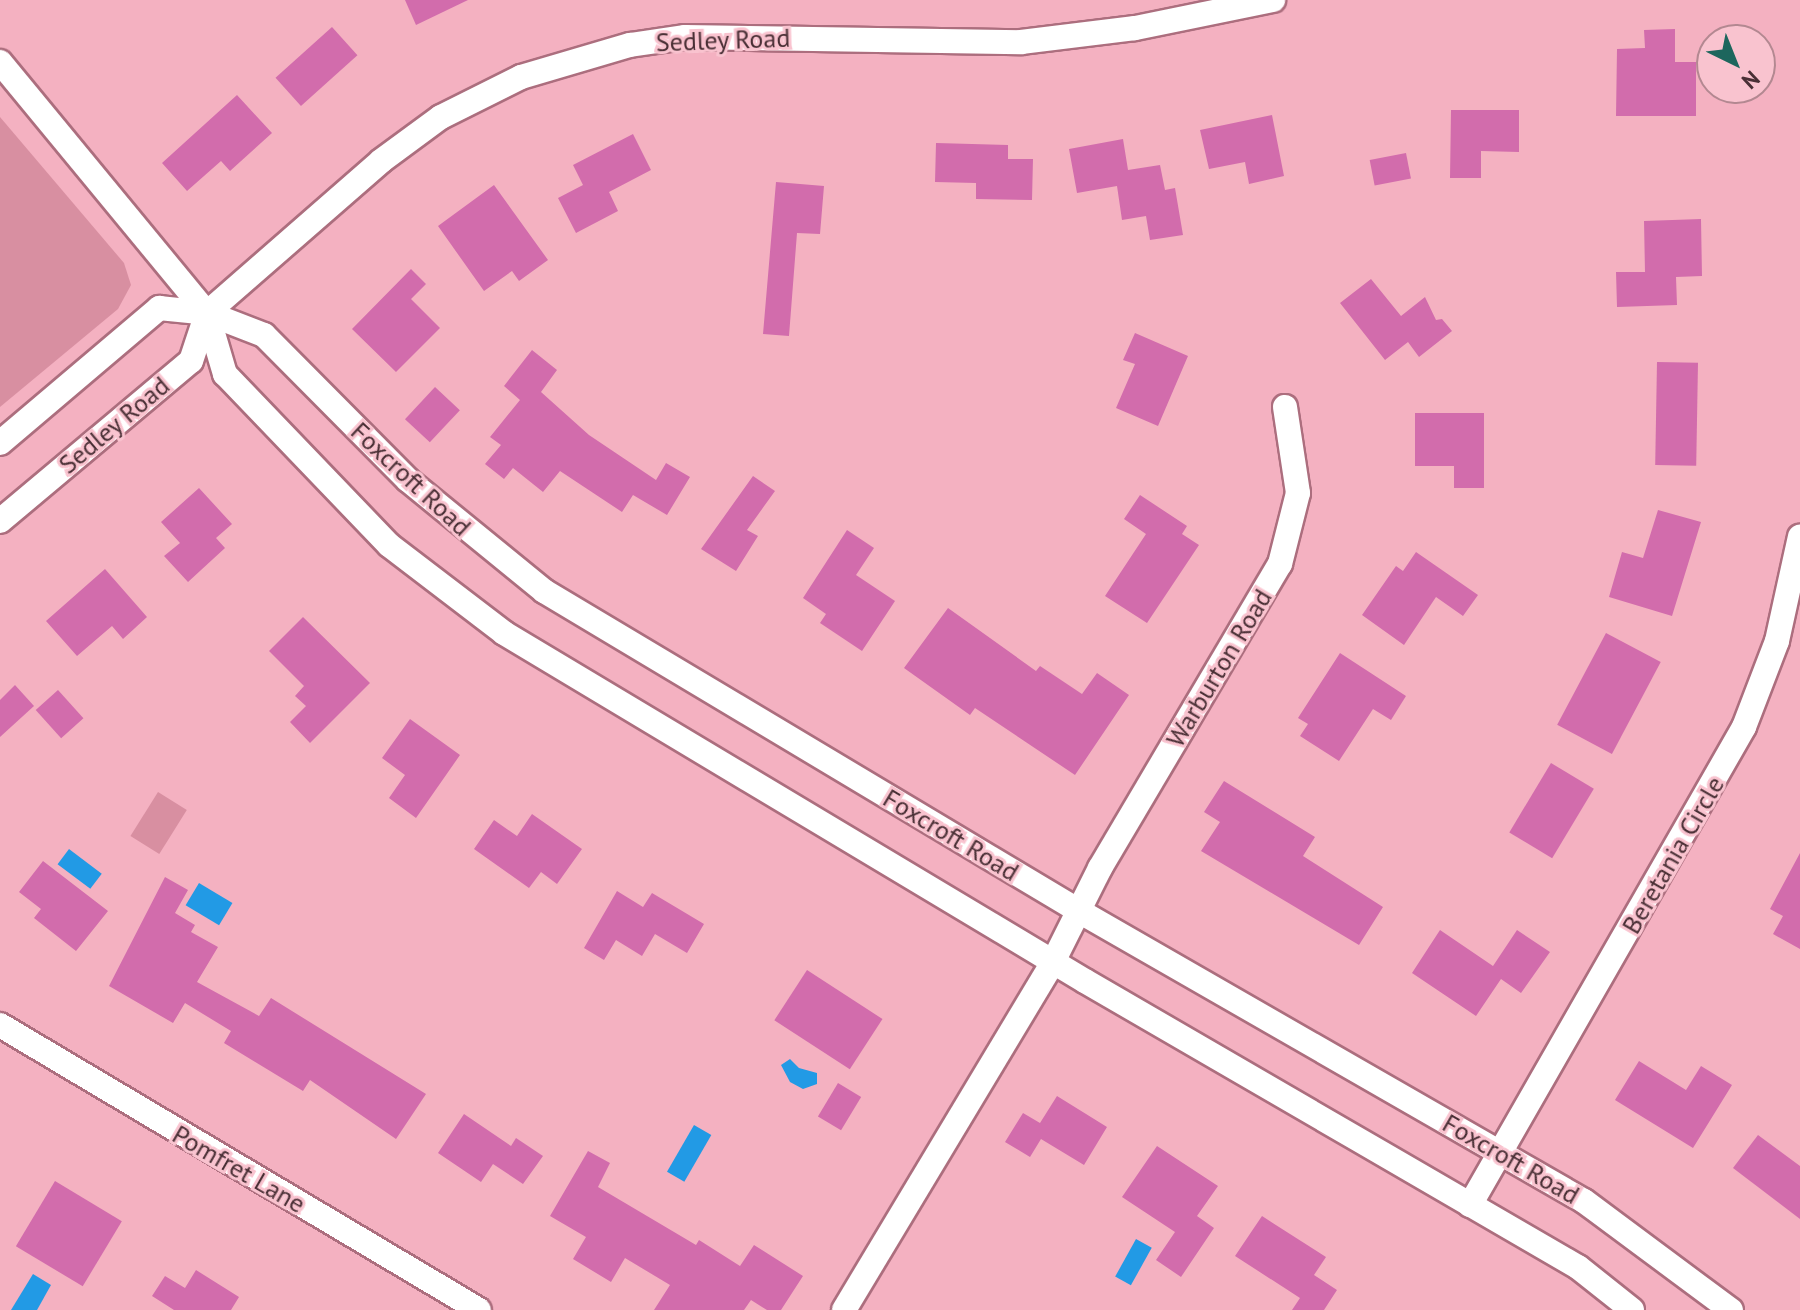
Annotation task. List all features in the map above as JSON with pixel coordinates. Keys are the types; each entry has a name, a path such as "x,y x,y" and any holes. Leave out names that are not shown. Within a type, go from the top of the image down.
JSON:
{"street":[{"name":"Sedley Road","path":"0,521 191,361 207,313 381,161 441,117 566,60 630,45 717,35 934,43 1064,39 1273,0"},
{"name":"Foxcroft Road","path":"0,62 207,313 225,374 280,436 389,545 504,633 1053,962 1578,1267 1632,1310"},
{"path":"0,443 159,308 207,313"},
{"name":"Foxcroft Road","path":"207,313 264,335 408,480 544,591 1079,911 1500,1156 1584,1201 1731,1310"},
{"name":"Warburton Road","path":"1053,962 1079,911 1280,564 1298,493 1285,407"},
{"name":"Beretania Circle","path":"1470,1205 1744,727 1777,641 1800,536"},
{"path":"844,1310 1053,962"},
{"name":"Pomfret Lane","path":"0,1025 479,1310"}],"shaded area":[{"path":"0,117 124,263 131,285 118,309 0,407"},
{"path":"158,792 187,810 159,854 130,836"}],"water":[{"path":"69,849 102,874 90,889 58,864"},
{"path":"199,883 232,903 219,925 186,905"},
{"path":"790,1059 799,1068 817,1073 817,1084 803,1089 790,1082 781,1065"},
{"path":"694,1125 711,1135 684,1182 667,1172"},
{"path":"1136,1239 1152,1248 1131,1285 1115,1277"},
{"path":"33,1274 51,1285 37,1310 11,1310"}],"building":[{"path":"405,0 468,0 416,25"},
{"path":"332,27 357,55 301,106 276,78"},
{"path":"1675,29 1675,62 1696,62 1696,116 1616,116 1617,49 1645,48 1644,30"},
{"path":"237,95 272,133 230,171 221,161 187,191 162,163"},
{"path":"1451,110 1519,110 1519,152 1481,151 1481,178 1450,178"},
{"path":"1272,115 1284,176 1249,184 1245,162 1209,169 1200,130"},
{"path":"633,134 651,170 609,192 618,211 576,233 558,198 583,185 573,165"},
{"path":"1123,139 1128,170 1160,165 1165,190 1175,188 1183,235 1150,240 1146,216 1122,220 1117,186 1077,193 1069,149"},
{"path":"936,143 1008,145 1008,159 1033,159 1032,200 976,199 976,183 935,182"},
{"path":"1406,153 1411,179 1375,186 1370,160"},
{"path":"776,182 824,186 820,234 797,233 789,336 763,334"},
{"path":"494,185 548,260 519,281 512,271 484,291 438,226"},
{"path":"1701,219 1702,276 1676,277 1677,305 1617,307 1616,272 1645,272 1644,221"},
{"path":"411,269 426,284 411,299 440,328 396,372 352,329"},
{"path":"1371,279 1401,316 1425,297 1436,320 1442,319 1452,331 1419,357 1408,342 1385,360 1340,303"},
{"path":"1135,333 1188,356 1158,426 1116,408 1135,364 1123,360"},
{"path":"532,350 557,370 541,392 589,435 656,480 666,463 690,477 667,515 633,495 622,512 560,471 543,492 513,468 504,479 485,464 501,445 490,437 520,400 504,386"},
{"path":"1657,362 1698,363 1696,466 1655,465"},
{"path":"435,387 460,410 430,442 405,419"},
{"path":"1415,413 1484,413 1484,488 1454,488 1454,466 1415,466"},
{"path":"753,476 775,491 747,530 758,536 736,571 701,549"},
{"path":"199,488 232,524 216,538 225,548 188,582 164,556 180,543 161,522"},
{"path":"1140,495 1187,526 1182,534 1199,545 1147,623 1105,596 1146,534 1124,519"},
{"path":"1658,510 1701,522 1672,616 1609,597 1622,552 1643,558"},
{"path":"847,530 874,548 856,575 895,601 862,651 820,623 826,614 803,598"},
{"path":"1416,552 1478,595 1463,616 1436,597 1404,645 1362,615 1396,566 1403,571"},
{"path":"105,569 147,617 123,639 112,626 77,656 46,621"},
{"path":"948,608 1036,671 1040,666 1082,694 1097,673 1129,695 1075,775 975,708 970,715 904,668"},
{"path":"303,617 370,683 310,743 290,722 306,706 295,696 304,686 269,651"},
{"path":"1606,633 1661,662 1612,754 1557,725"},
{"path":"1340,653 1406,696 1391,720 1373,709 1339,761 1300,736 1308,724 1298,718"},
{"path":"15,685 34,706 0,737 0,700"},
{"path":"58,690 83,718 61,738 36,710"},
{"path":"410,719 460,755 416,818 389,798 405,775 382,758"},
{"path":"1551,763 1594,789 1552,858 1509,832"},
{"path":"1224,781 1315,837 1303,856 1383,907 1359,945 1201,851 1220,822 1204,812"},
{"path":"532,814 582,849 557,884 541,872 529,888 474,849 494,820 517,836"},
{"path":"1800,853 1800,949 1773,934 1783,916 1770,909"},
{"path":"43,861 108,911 76,951 34,918 41,909 19,892"},
{"path":"165,877 188,890 175,913 195,925 191,932 218,947 197,982 259,1016 271,998 426,1094 396,1139 310,1080 303,1091 224,1043 231,1031 185,1003 173,1023 109,986"},
{"path":"617,891 643,907 652,893 704,924 687,953 655,934 642,956 616,940 604,960 584,948"},
{"path":"1440,930 1493,966 1517,930 1550,952 1521,993 1501,979 1476,1016 1412,973"},
{"path":"807,970 882,1019 850,1069 774,1020"},
{"path":"1639,1061 1686,1090 1701,1066 1732,1085 1693,1148 1615,1100"},
{"path":"838,1083 861,1097 841,1130 818,1116"},
{"path":"1057,1096 1107,1127 1084,1165 1041,1139 1030,1157 1005,1142 1023,1113 1040,1123"},
{"path":"464,1114 511,1146 516,1138 543,1156 523,1184 493,1164 481,1182 438,1153"},
{"path":"1758,1135 1800,1166 1800,1219 1733,1168"},
{"path":"1157,1146 1218,1186 1197,1216 1214,1228 1181,1277 1156,1260 1175,1232 1122,1197"},
{"path":"588,1151 610,1163 598,1187 696,1245 699,1240 740,1266 754,1245 803,1276 781,1310 767,1310 751,1300 744,1310 654,1310 670,1285 625,1258 611,1282 573,1259 586,1237 550,1216"},
{"path":"55,1181 122,1221 83,1286 16,1246"},
{"path":"1262,1216 1326,1257 1314,1275 1337,1290 1324,1310 1292,1310 1300,1298 1235,1256"},
{"path":"196,1270 239,1297 231,1310 174,1310 152,1296 165,1276 185,1288"}]}
